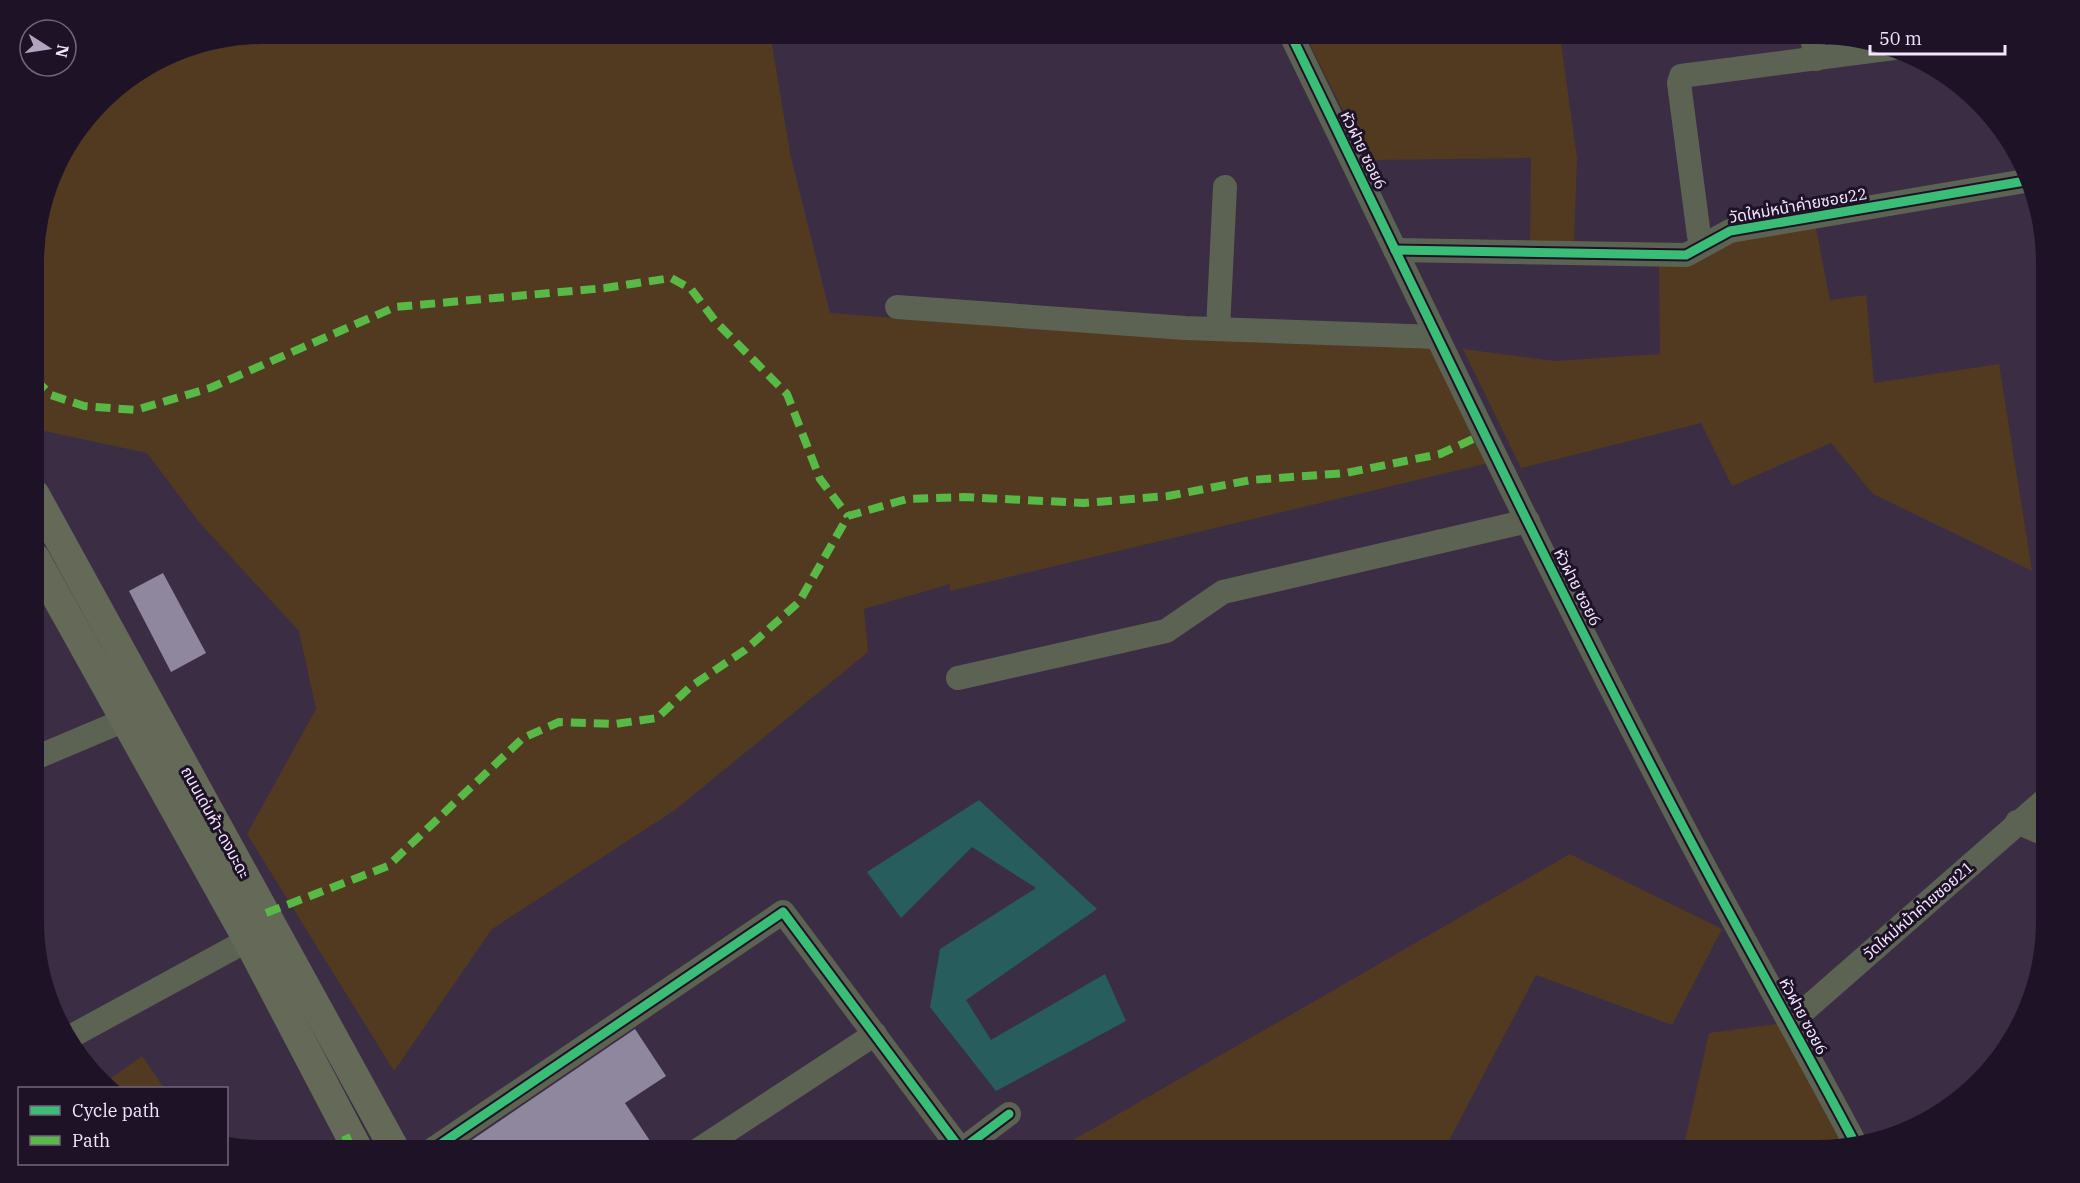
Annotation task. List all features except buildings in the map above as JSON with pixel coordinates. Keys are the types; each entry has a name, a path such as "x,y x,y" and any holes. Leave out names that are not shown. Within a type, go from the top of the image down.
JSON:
{"main road":[{"name":"ถนนเด่นห้า-ดงมะดะ","path":"44,511 390,1140"},
{"name":"ถนนเด่นห้า-ดงมะดะ","path":"44,574 248,940 353,1140"}],"street":[{"name":"หัวฝาย ซอย6","path":"1295,44 1528,521 1689,837 1852,1137"},
{"path":"1813,44 1816,59"},
{"path":"1705,243 1699,237 1679,79 1681,76 1873,51"},
{"name":"วัดใหม่หน้าค่ายซอย22","path":"1395,250 1686,255 1730,231 2021,182"},
{"path":"1218,329 1225,187"},
{"path":"897,307 1218,329 1437,337"},
{"path":"958,678 1166,631 1223,592 1528,521"},
{"path":"44,754 125,720"},
{"name":"วัดใหม่หน้าค่ายซอย21","path":"1791,1022 2036,807"},
{"path":"2018,822 2036,830"},
{"path":"447,1140 783,912 954,1140"},
{"path":"75,1034 248,940"},
{"path":"713,1140 874,1034"},
{"path":"974,1140 1009,1114"}],"shaded area":[{"path":"248,44 772,44 790,153 830,313 979,324 1437,337 1497,461 950,591 950,584 864,609 868,652 675,810 492,929 394,1071 247,834 316,709 299,631 199,522 147,453 44,431 44,248 51,206 60,179 80,141 118,98 141,80 192,55"},
{"path":"1310,44 1561,44 1577,158 1574,245 1530,244 1531,158 1368,160"},
{"path":"1815,223 1830,300 1866,295 1874,383 1999,364 2032,571 1873,494 1831,443 1732,486 1701,423 1521,468 1463,349 1555,361 1660,354 1659,263 1735,235"},
{"path":"979,800 1097,909 966,1000 991,1040 1105,974 1126,1021 996,1091 930,1007 940,949 1036,888 972,847 901,918 867,872"},
{"path":"1570,854 1722,929 1672,1025 1536,975 1449,1140 1073,1140"},
{"path":"1791,1022 1852,1137 1817,1140 1685,1140 1709,1033"},
{"path":"142,1056 163,1087 120,1087 111,1078"}],"marked path":[{"path":"44,388 51,395 84,406 136,410 210,388 395,307 605,288 671,278 691,289 716,322 787,394 820,479 848,516"},
{"path":"266,913 388,866 523,738 559,722 615,724 657,718 690,687 745,650 799,602 848,516 907,499 964,497 1084,503 1168,496 1251,480 1346,473 1440,454 1484,434"},
{"path":"344,1140 351,1137"}],"cycle path":[{"path":"1295,44 1585,637 1688,836 1852,1137"},
{"path":"1395,250 1686,255 1730,231 2021,182"},
{"path":"447,1140 783,912 954,1140"},
{"path":"974,1140 1009,1114"}]}
